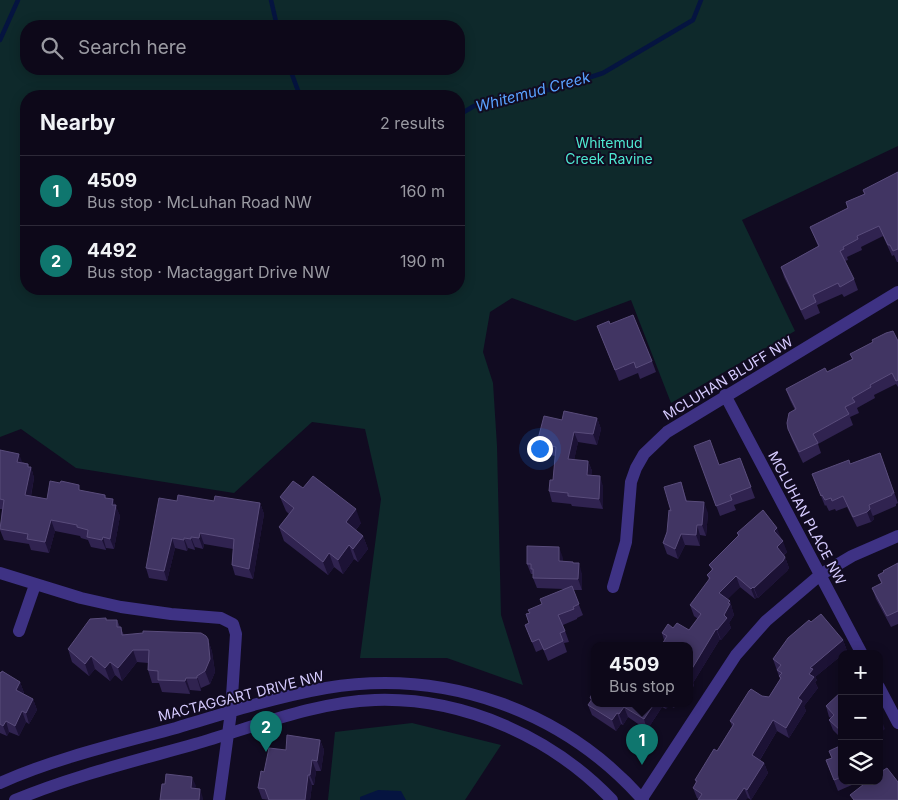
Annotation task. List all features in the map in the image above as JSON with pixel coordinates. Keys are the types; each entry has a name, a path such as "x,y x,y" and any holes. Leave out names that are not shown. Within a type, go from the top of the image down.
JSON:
{"street":[{"name":"MCLUHAN BLUFF NW","path":"614,587 626,542 631,482 644,454 667,432 898,292"},
{"name":"MCLUHAN PLACE NW","path":"725,396 860,650"},
{"path":"642,800 736,655 766,621 820,575 852,556 898,536"},
{"path":"0,573 81,598 121,607 221,618 233,624 236,634 231,712 219,800"},
{"path":"20,631 35,585"},
{"name":"MACTAGGART DRIVE NW","path":"0,783 74,757 303,693 347,686 394,684 453,690 498,702 548,723 573,738 594,754 642,800"},
{"path":"883,695 898,723"},
{"path":"15,800 68,781 304,712 374,700 394,700 443,707 491,720 538,742 579,769 612,800"}],"green space":[{"name":"Whitemud Creek Ravine","path":"0,0 898,0 898,146 742,220 795,331 671,403 631,300 575,321 512,298 490,312 483,352 493,383 497,446 501,615 523,685 447,658 360,658 381,499 365,429 312,422 234,493 76,468 21,429 0,437"},
{"path":"412,723 501,745 465,800 328,800 335,732"}],"water":[{"path":"378,790 401,791 406,800 360,800 360,797"}],"building":[{"path":"898,172 898,249 893,251 890,245 888,245 879,226 857,236 858,239 843,247 844,249 840,251 854,279 840,287 838,283 813,295 816,302 801,310 781,267 819,246 810,227 848,208 846,202 865,194 863,190"},
{"path":"633,315 652,361 636,368 634,362 615,370 597,326 609,321 610,324"},
{"path":"893,331 898,341 898,380 896,381 892,373 852,398 855,402 845,407 849,414 813,434 818,443 799,452 788,429 789,413 796,409 786,389 825,368 827,372 853,359 850,354 873,342 872,340"},
{"path":"564,411 597,418 593,434 574,432 568,459 588,461 587,475 600,476 599,499 568,496 568,493 549,491 550,480 553,480 556,447 542,444 543,440 538,439 544,416 562,420"},
{"path":"710,440 719,465 740,458 751,487 730,495 732,500 716,506 694,446"},
{"path":"0,450 19,454 17,462 28,464 28,467 31,467 25,495 47,499 50,481 60,483 61,481 79,485 79,490 105,495 105,498 113,499 112,505 116,505 110,539 103,537 102,540 87,537 88,530 77,527 77,525 51,520 45,542 27,539 28,534 0,529 4,500 0,499"},
{"path":"880,453 894,493 892,495 869,505 870,509 867,512 853,517 843,496 832,501 831,498 825,500 821,496 812,474 849,460 850,464"},
{"path":"313,476 356,509 346,522 363,536 353,549 349,545 338,560 329,553 323,562 279,527 294,508 280,497 293,481 303,488"},
{"path":"681,482 686,501 704,502 702,525 697,525 696,535 681,534 675,549 663,543 667,532 669,510 671,511 664,487"},
{"path":"178,495 214,501 215,496 260,503 249,569 232,565 234,539 200,533 199,538 191,537 191,539 184,538 184,540 172,538 164,571 146,568 159,498 177,501"},
{"path":"763,510 777,528 774,531 783,541 777,547 785,557 754,588 751,589 736,576 719,593 730,601 724,615 727,618 716,629 693,667 693,642 663,642 667,636 662,633 668,624 673,628 677,623 689,630 701,614 690,605 710,578 707,575 713,569 709,565 739,535 737,533"},
{"path":"527,546 559,547 559,561 579,563 578,579 533,578 531,564 527,564"},
{"path":"898,563 898,611 887,616 872,588 882,583 878,575"},
{"path":"572,586 579,604 573,607 574,609 558,615 565,631 560,633 563,641 544,650 539,639 532,642 525,625 529,623 526,614 530,613 528,610 542,604 540,599"},
{"path":"821,614 843,640 810,668 813,669 809,674 814,677 798,698 802,701 786,728 773,720 752,755 764,763 747,790 744,788 736,800 698,800 702,794 693,788 697,781 695,780 714,749 717,751 734,724 730,721 749,691 751,689 762,696 769,697 781,678 779,676 782,673 777,670 781,665 773,659 788,638 809,620 811,622"},
{"path":"106,618 106,620 117,620 117,627 121,627 122,635 143,633 143,631 201,633 208,639 210,659 205,671 197,676 197,678 186,678 185,681 158,680 158,671 148,670 149,650 133,650 118,668 110,662 105,668 91,656 85,664 68,649 90,619"},
{"path":"2,671 20,682 16,690 33,699 26,713 22,711 15,726 6,721 3,726 0,724 0,672"},
{"path":"838,695 838,728 829,720 834,715 826,706"},
{"path":"591,707 624,707 612,720"},
{"path":"624,707 652,707 644,719"},
{"path":"287,735 320,740 317,761 312,760 305,800 269,800 265,789 258,788 261,771 264,772 269,748 286,750"},
{"path":"838,747 838,778 834,780 826,760 832,758 829,751"},
{"path":"887,768 898,782 898,800 854,800 850,795 863,785 883,785 883,770"},
{"path":"166,774 192,777 191,788 200,789 199,800 160,800 162,784 165,784"}],"waterway":[{"name":"Whitemud Creek","path":"0,40 18,0"},
{"name":"Whitemud Creek","path":"271,0 276,20"},
{"name":"Whitemud Creek","path":"465,111 474,106 513,96 554,89 603,73 693,20 701,0"},
{"name":"Whitemud Creek","path":"292,75 298,90"}],"place":[{"name":"4492","path":"266,752"},
{"name":"4509","path":"642,765"}]}
